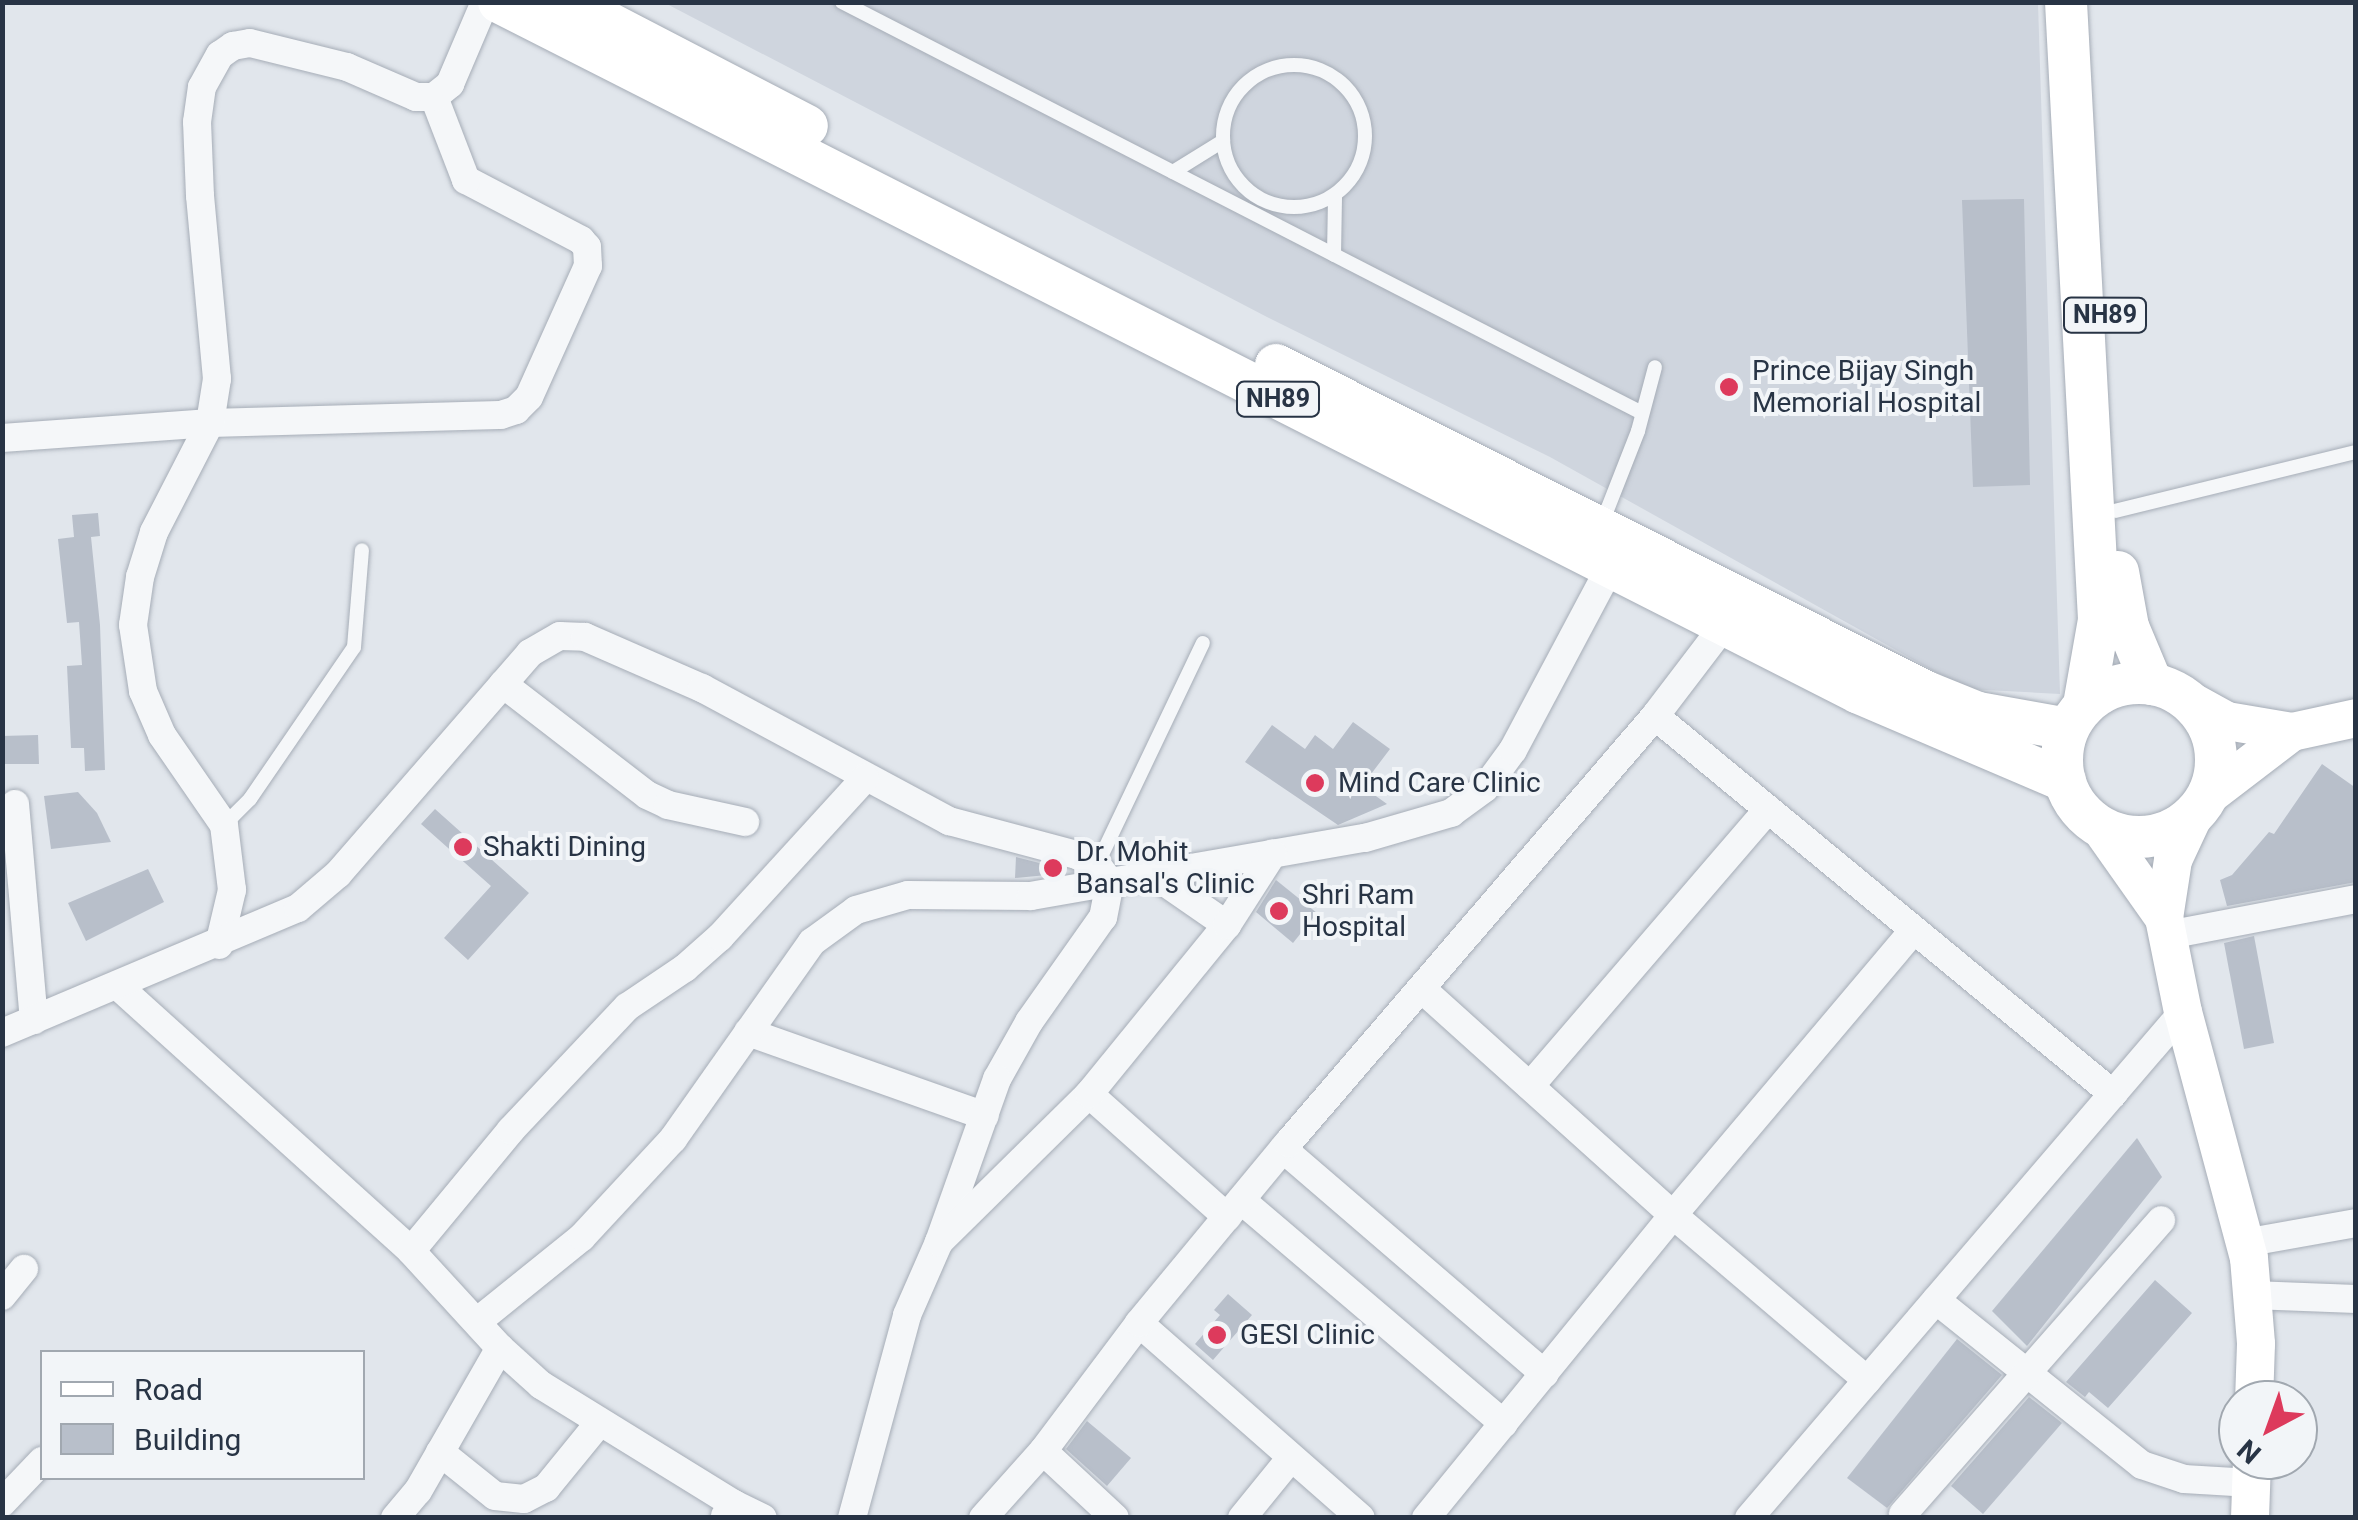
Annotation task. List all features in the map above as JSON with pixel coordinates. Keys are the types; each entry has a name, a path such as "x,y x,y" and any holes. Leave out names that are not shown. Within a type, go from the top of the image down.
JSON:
{"main road":[{"name":"NH89","path":"499,2 920,201 1605,547 1733,614 1932,727 2065,781 2062,755 2076,717 2099,620 2066,2"},
{"name":"NH89","path":"568,2 920,201"},
{"name":"NH89","path":"2090,2 2121,602 2134,647 2166,689 2202,715 2214,741 2216,770 2201,805"},
{"name":"NH89","path":"1733,614 1978,713 2076,717"},
{"path":"2076,717 2104,690 2128,684 2166,689"},
{"path":"2065,781 2072,798 2099,826 2123,836 2150,836 2174,829 2201,805"}],"street":[{"path":"218,945 232,890 224,824 162,735 143,691 133,625 140,577 154,532 210,423 217,378 206,280 197,122 208,71 233,46 275,46 346,67 416,96 434,97 450,84 485,2"},
{"path":"2,438 210,423 501,415 516,410 529,397 588,266 587,247 466,180 434,97"},
{"path":"478,1321 582,1237 672,1139 812,942 856,910 908,895 1031,896 1104,874 1153,874 1366,838 1451,813 1484,788 1512,750 1605,547"},
{"path":"983,1518 1042,1451 1139,1323 1283,1149 1655,716 1733,614"},
{"path":"2,1034 298,908 338,874 503,684 545,643 560,636 585,638 702,688 949,821 1077,856 1104,874"},
{"path":"503,684 647,795 668,805 745,822"},
{"path":"2166,689 2227,721 2292,732 2356,718"},
{"path":"1655,716 2113,1094"},
{"path":"2254,1380 2252,1294 2244,1244 2183,1012 2166,926 2173,860 2201,805 2292,732"},
{"path":"411,1250 511,1130 628,1007 686,968 720,936 865,778"},
{"path":"15,804 34,1020"},
{"path":"1530,1086 1768,810"},
{"path":"2099,826 2166,926"},
{"path":"939,1242 1089,1094 1227,925 1273,852"},
{"path":"852,1518 908,1314 939,1242 997,1080 1028,1022 1103,917 1104,874"},
{"path":"1153,874 1227,925"},
{"path":"2166,926 2356,899"},
{"path":"1426,1518 1673,1215 1913,930"},
{"path":"118,986 411,1250 500,1348 542,1385 729,1510 764,1518"},
{"path":"1422,990 1673,1215 1867,1380"},
{"path":"1749,1518 2183,1012"},
{"path":"748,1032 985,1116"},
{"path":"1089,1094 1504,1424"},
{"path":"1283,1149 1545,1374"},
{"path":"1903,1514 2161,1220"},
{"path":"2244,1244 2356,1223"},
{"path":"2,1296 24,1269"},
{"path":"2252,1294 2356,1299"},
{"path":"1936,1300 2142,1465 2184,1480 2251,1487"},
{"path":"1139,1323 1361,1518"},
{"path":"405,1514 500,1348"},
{"path":"440,1452 495,1496 524,1500 546,1488 599,1423"},
{"path":"1042,1451 1114,1518"},
{"path":"1242,1518 1290,1458"},
{"path":"5,1495 40,1462"}],"lane":[{"path":"842,2 1642,412"},
{"path":"1299,64 1322,70 1341,82 1356,100 1364,121 1366,144 1360,166 1335,195 1305,208 1281,207 1258,198 1240,183 1227,162 1223,142 1226,114 1236,93 1254,76 1276,67 1299,64"},
{"path":"1172,172 1223,142"},
{"path":"1334,255 1335,195"},
{"path":"1605,547 1655,368"},
{"path":"2115,511 2356,452"},
{"path":"224,824 250,799 354,647 362,550"},
{"path":"1104,874 1203,643"}],"shaded area":[{"name":"Prince Bijay Singh Memorial Hospital","path":"665,3 2038,3 2060,694 1966,689 1550,457 1267,317"}],"building":[{"path":"2024,199 2030,485 1973,487 1962,200"},
{"path":"98,513 100,536 91,537 100,625 105,770 85,771 84,748 71,748 67,666 82,665 79,622 67,623 58,539 74,537 72,515"},
{"path":"1353,722 1390,749 1362,786 1387,804 1338,825 1245,762 1272,725 1305,749 1315,735 1333,749"},
{"path":"38,735 39,764 2,764 2,736"},
{"path":"2322,764 2356,788 2356,882 2227,906 2220,880 2232,875 2269,832 2274,834"},
{"path":"78,792 97,813 111,842 51,849 44,796"},
{"path":"435,809 529,893 468,960 444,938 491,886 421,824"},
{"path":"1016,857 1055,867 1057,874 1015,878"},
{"path":"148,869 164,902 86,941 68,903"},
{"path":"1276,880 1317,913 1293,943 1256,912"},
{"path":"2254,936 2274,1043 2244,1049 2224,943"},
{"path":"2137,1138 2162,1177 2027,1346 1992,1311"},
{"path":"2155,1280 2192,1313 2108,1408 2089,1392 2085,1397 2066,1382"},
{"path":"1228,1294 1252,1315 1213,1360 1195,1344 1220,1315 1214,1310"},
{"path":"1957,1339 2002,1375 1887,1508 1847,1478"},
{"path":"2029,1397 2062,1423 1983,1514 1951,1486"},
{"path":"1087,1421 1131,1458 1107,1486 1066,1449"}],"place":[{"name":"Prince Bijay Singh Memorial Hospital","path":"1729,387"},
{"name":"Mind Care Clinic","path":"1315,783"},
{"name":"Shakti Dining","path":"463,847"},
{"name":"Dr. Mohit Bansal's Clinic","path":"1053,868"},
{"name":"Shri Ram Hospital","path":"1279,911"},
{"name":"GESI Clinic","path":"1217,1335"}]}
